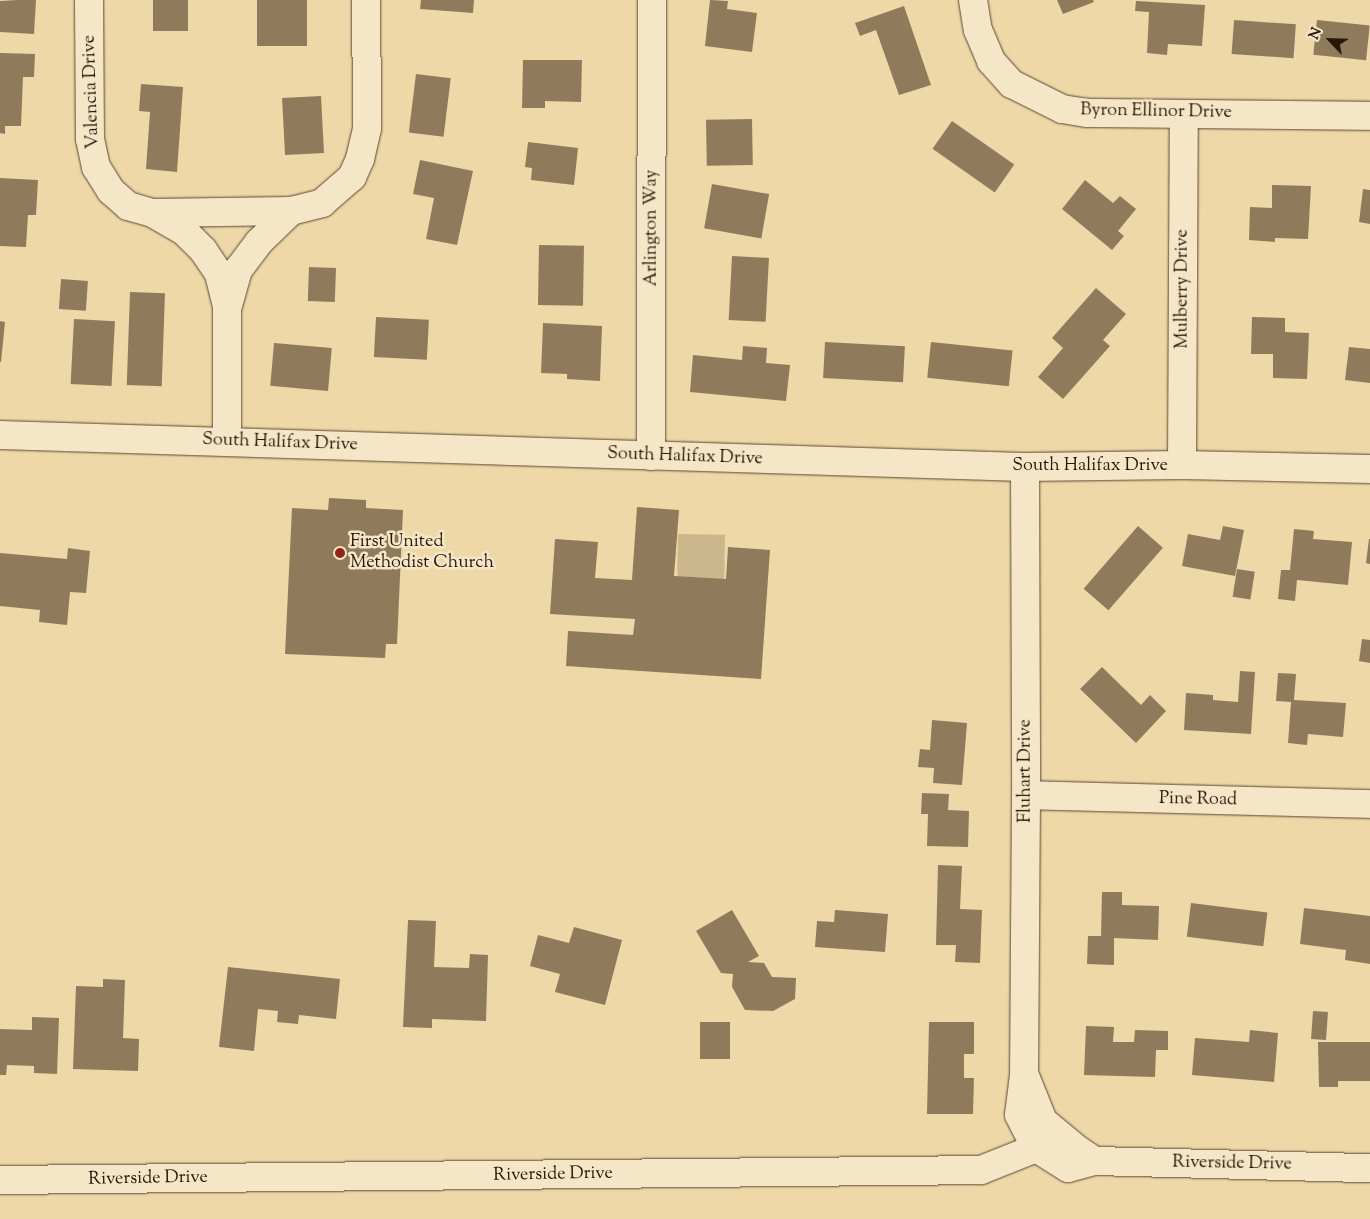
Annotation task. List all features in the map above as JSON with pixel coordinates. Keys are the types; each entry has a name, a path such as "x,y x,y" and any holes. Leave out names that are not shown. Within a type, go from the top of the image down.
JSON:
{"street":[{"name":"Valencia Drive","path":"89,0 90,139 96,167 111,191 128,206 153,213 184,231 203,250 219,274 227,309 227,441"},
{"name":"Valencia Drive","path":"153,213 291,211 322,203 352,177 360,159 367,128 366,0"},
{"name":"Arlington Way","path":"651,456 652,0"},
{"name":"Byron Ellinor Drive","path":"973,0 978,30 991,61 1012,84 1038,99 1062,109 1088,113 1370,116"},
{"name":"Mulberry Drive","path":"1182,465 1184,114"},
{"name":"Valencia Drive","path":"227,309 238,270 259,242 291,211"},
{"name":"South Halifax Drive","path":"0,435 1025,467 1182,465 1370,469"},
{"name":"Fluhart Drive","path":"1025,467 1026,795 1024,1075 1019,1115 1036,1148"},
{"name":"Pine Road","path":"1026,795 1370,804"},
{"name":"Fluhart Drive","path":"1024,1075 1042,1121 1095,1161"},
{"name":"Riverside Drive","path":"0,1180 981,1170 1036,1148 1068,1168 1095,1161 1370,1168"}],"shaded area":[{"path":"678,534 725,535 724,585 677,584"}],"building":[{"path":"36,0 34,34 0,32 0,1"},
{"path":"153,0 188,0 188,31 153,31"},
{"path":"257,0 307,0 307,46 257,46"},
{"path":"421,0 474,0 473,13 420,9"},
{"path":"710,0 728,1 727,9 757,13 752,52 705,46"},
{"path":"1057,0 1093,0 1094,2 1063,14"},
{"path":"1136,1 1205,5 1202,46 1168,44 1167,55 1147,53 1149,12 1135,11"},
{"path":"904,6 931,85 899,95 876,30 860,36 855,23"},
{"path":"1234,20 1296,24 1293,58 1232,54"},
{"path":"1317,20 1370,26 1366,60 1313,55"},
{"path":"0,53 35,54 34,77 23,77 21,126 5,126 5,134 0,133"},
{"path":"523,60 582,60 581,102 545,101 545,108 522,108"},
{"path":"416,74 451,78 444,137 409,133"},
{"path":"141,84 183,87 177,172 146,169 150,112 139,111"},
{"path":"321,96 324,153 285,155 282,98"},
{"path":"752,119 753,165 707,166 706,120"},
{"path":"952,121 1014,165 995,192 932,149"},
{"path":"528,142 578,148 574,185 531,180 532,168 525,167"},
{"path":"420,160 473,171 457,245 426,239 434,198 413,194"},
{"path":"0,178 38,180 36,215 28,215 26,247 0,246"},
{"path":"1085,180 1113,203 1120,196 1136,209 1118,231 1124,236 1112,250 1062,209"},
{"path":"712,184 769,194 761,238 704,228"},
{"path":"1272,185 1311,186 1308,239 1275,238 1275,242 1249,240 1250,207 1272,208"},
{"path":"1363,189 1370,190 1370,224 1359,222"},
{"path":"539,245 584,246 583,306 538,305"},
{"path":"732,256 769,258 766,322 729,320"},
{"path":"309,267 336,268 335,302 308,301"},
{"path":"61,279 88,281 86,311 59,309"},
{"path":"1096,288 1126,314 1103,340 1110,346 1063,399 1038,377 1063,348 1052,338"},
{"path":"130,292 165,293 162,386 127,385"},
{"path":"376,317 429,320 427,360 374,357"},
{"path":"1252,317 1285,318 1285,332 1309,333 1307,379 1273,378 1273,354 1251,354"},
{"path":"74,319 115,321 112,386 71,384"},
{"path":"0,321 5,322 1,362 0,362"},
{"path":"543,323 602,326 600,381 567,379 567,374 541,373"},
{"path":"825,342 905,346 903,382 823,378"},
{"path":"931,342 1013,351 1009,386 927,378"},
{"path":"274,343 332,348 328,391 270,386"},
{"path":"743,346 767,348 766,363 790,365 786,401 690,392 693,355 742,360"},
{"path":"1349,347 1370,349 1370,383 1345,380"},
{"path":"329,498 366,500 366,508 403,510 397,644 386,644 385,658 285,654 292,508 328,510"},
{"path":"637,507 679,510 674,576 726,579 728,547 770,550 761,679 566,666 568,631 633,635 635,619 550,614 555,539 598,542 595,578 632,580"},
{"path":"1138,526 1163,548 1108,610 1084,589"},
{"path":"1223,526 1244,530 1235,576 1182,566 1188,534 1220,540"},
{"path":"1294,529 1314,531 1313,539 1352,542 1348,585 1297,580 1295,601 1278,599 1281,570 1290,570"},
{"path":"1370,539 1370,564 1366,563"},
{"path":"68,548 90,551 86,593 70,592 67,625 39,622 40,610 0,606 0,553 67,559"},
{"path":"1237,569 1255,572 1250,599 1233,597"},
{"path":"1362,639 1370,640 1370,663 1359,661"},
{"path":"1102,667 1141,705 1150,695 1166,711 1136,743 1080,689"},
{"path":"1240,671 1255,672 1251,734 1184,730 1186,693 1213,695 1213,700 1238,702"},
{"path":"1278,673 1296,674 1294,700 1346,703 1343,737 1308,734 1307,745 1288,743 1291,702 1276,701"},
{"path":"932,720 967,723 962,785 933,783 934,768 918,767 920,749 930,750"},
{"path":"922,793 949,794 948,810 969,811 968,847 927,846 928,814 921,814"},
{"path":"938,865 962,866 960,909 982,910 980,963 955,962 956,945 936,945"},
{"path":"1102,892 1122,892 1122,905 1159,906 1158,940 1114,938 1114,965 1087,964 1088,936 1101,936"},
{"path":"1191,903 1267,912 1263,946 1187,937"},
{"path":"1304,908 1370,916 1370,964 1345,960 1346,950 1300,944"},
{"path":"732,910 759,956 748,962 764,963 772,977 796,978 795,999 773,1011 745,1010 732,987 733,974 721,973 696,931"},
{"path":"835,910 888,914 885,952 815,947 817,921 834,922"},
{"path":"408,920 436,921 434,967 469,968 470,954 488,955 486,1021 432,1019 432,1028 403,1027"},
{"path":"574,927 622,940 605,1005 555,992 560,974 530,966 538,935 569,943"},
{"path":"228,967 340,979 336,1019 299,1015 298,1024 277,1022 278,1011 258,1009 254,1051 219,1047"},
{"path":"103,979 125,980 123,1038 139,1039 138,1071 73,1069 76,986 103,987"},
{"path":"1313,1011 1328,1012 1326,1040 1311,1039"},
{"path":"32,1017 59,1018 57,1074 34,1073 34,1066 7,1065 6,1075 0,1075 0,1029 32,1030"},
{"path":"700,1022 730,1022 730,1059 700,1059"},
{"path":"929,1022 974,1022 974,1054 964,1054 964,1078 974,1078 973,1114 927,1114"},
{"path":"1086,1026 1114,1027 1113,1042 1134,1042 1135,1030 1168,1031 1168,1050 1156,1050 1155,1077 1084,1075"},
{"path":"1250,1030 1278,1033 1274,1082 1192,1075 1195,1038 1249,1042"},
{"path":"1318,1042 1370,1042 1370,1081 1338,1081 1338,1087 1319,1087"}],"place":[{"name":"First United Methodist Church","path":"340,553"}]}
